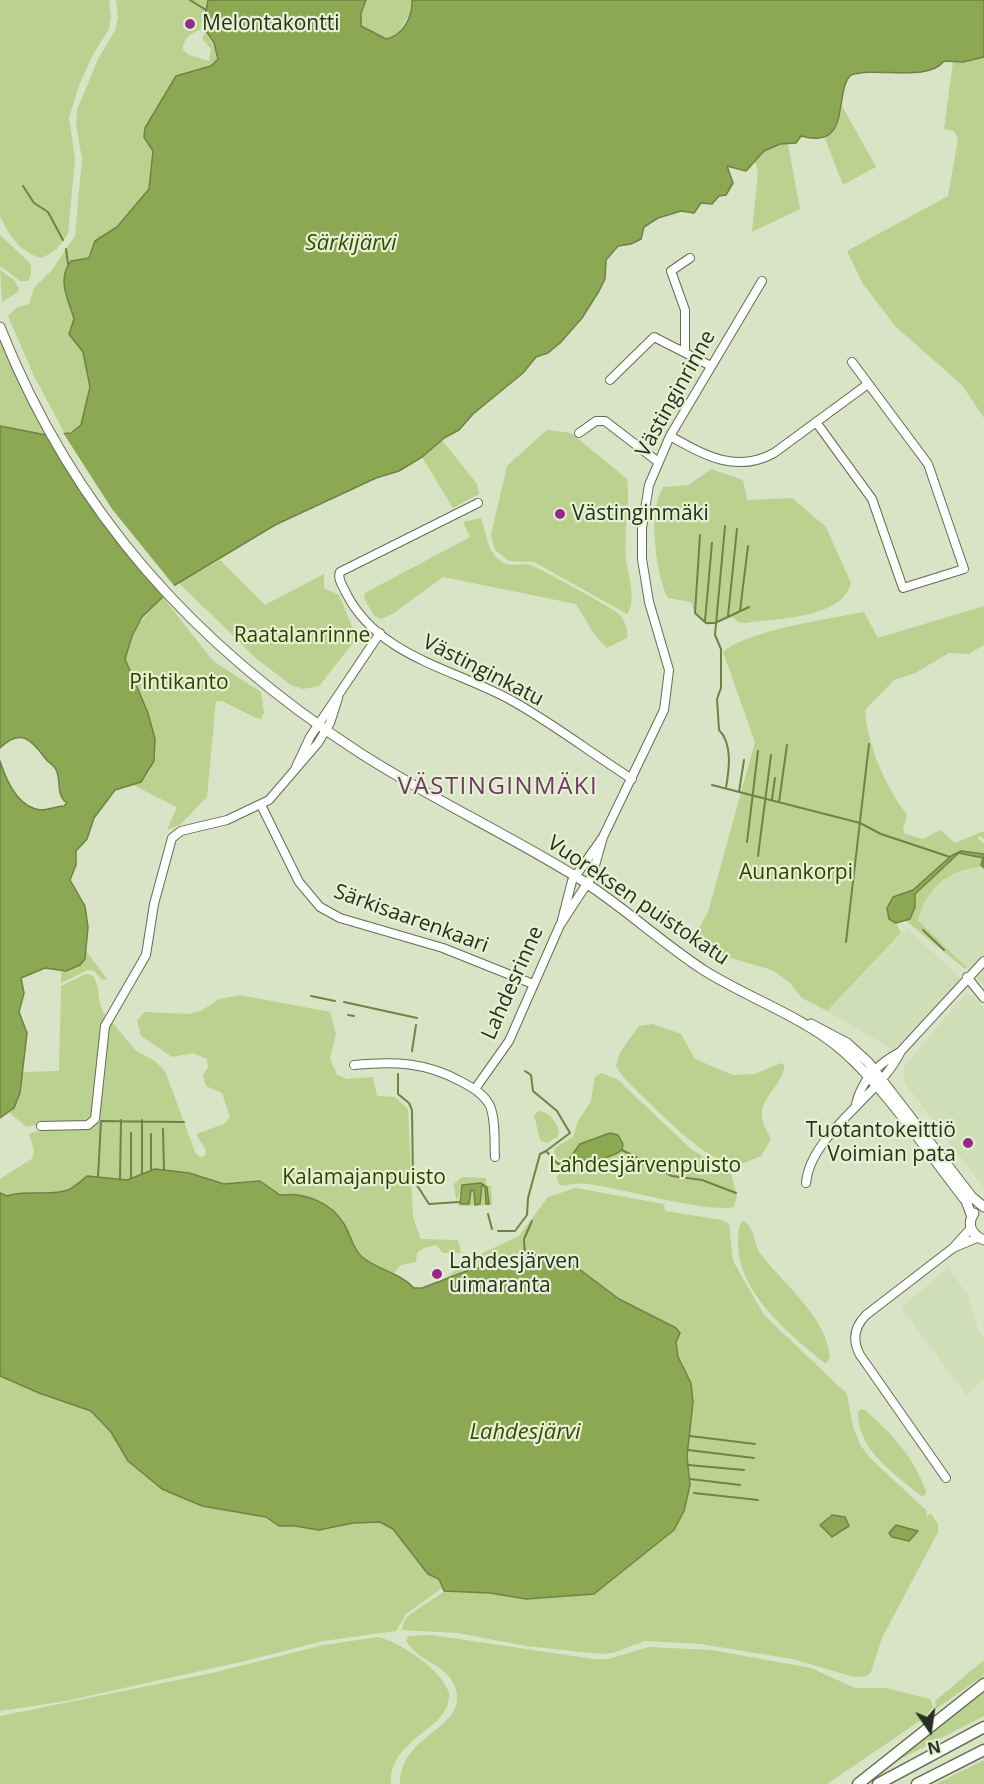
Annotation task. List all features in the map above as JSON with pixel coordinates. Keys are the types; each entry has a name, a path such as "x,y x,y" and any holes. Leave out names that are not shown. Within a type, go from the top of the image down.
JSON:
{"highway":[{"path":"858,1784 984,1684"},
{"path":"878,1784 984,1727"},
{"path":"917,1784 984,1750"}],"main road":[{"name":"Vuoreksen puistokatu","path":"1,330 16,366 63,456 89,497 151,578 257,681 322,728 418,788 575,876 703,970 796,1019 835,1045 868,1076 879,1082 972,1197 984,1207"},
{"name":"Vuoreksen puistokatu","path":"796,1019 831,1032 847,1043 875,1069 879,1082 966,1201 972,1217"},
{"path":"981,1239 971,1228 972,1217 984,1207"}],"street":[{"path":"685,352 685,310 671,273 674,266 690,258"},
{"name":"Västinginrinne","path":"575,876 603,837 632,779 660,721 669,684 667,657 646,586 641,540 645,502 657,461 762,281"},
{"path":"610,380 652,338 661,338 711,366"},
{"path":"816,422 872,499 903,588 964,569 928,464 852,362"},
{"path":"670,436 708,457 726,462 745,462 774,453 868,384"},
{"path":"579,433 596,421 606,421 657,461"},
{"name":"Västinginkatu","path":"478,503 338,575 356,610 380,633 428,665 509,699 632,779"},
{"path":"41,1126 88,1125 95,1119 105,1026 146,955 154,904 172,838 181,831 227,820 271,798 295,768 305,760 338,698 380,633"},
{"name":"Särkisaarenkaari","path":"261,805 299,882 320,907 340,918 443,948 533,984"},
{"name":"Västinginrinne","path":"587,884 593,873 603,837"},
{"name":"Lahdesrinne","path":"562,920 566,899 575,876"},
{"name":"Lahdesrinne","path":"475,1089 509,1041 562,920 587,884"},
{"path":"856,1104 860,1089 868,1076 901,1051 984,960"},
{"path":"967,977 984,998"},
{"path":"806,1183 812,1160 856,1104 895,1064 901,1051"},
{"path":"354,1065 387,1062 420,1064 447,1074 475,1089 485,1098 492,1112 495,1157"},
{"path":"946,1478 860,1355 855,1335 858,1324 866,1316 953,1248 971,1228"},
{"path":"953,1248 981,1239"}],"shaded area":[{"path":"968,868 984,868 984,986 918,920 925,898 948,876"},
{"path":"907,928 962,980 894,1050 827,1011"},
{"path":"965,994 974,996 984,1009 984,1188 905,1083 904,1067"},
{"path":"948,1268 968,1295 979,1332 984,1337 984,1379 967,1396 901,1308"}],"green space":[{"path":"0,0 109,0 111,17 109,29 92,56 78,88 69,118 75,159 68,234 56,250 42,258 21,248 7,230 0,216"},
{"path":"116,0 208,0 200,30 188,37 183,50 189,55 209,61 211,49 202,38 206,32 219,57 211,66 171,83 144,131 153,151 149,189 117,227 95,241 89,258 73,260 67,271 64,280 65,288 74,314 74,322 69,334 83,352 90,387 81,425 75,431 65,434 34,376 8,316 18,307 29,304 34,288 52,270 75,236 82,159 76,125 77,110 98,59 115,31 118,17"},
{"path":"366,0 412,0 411,12 396,36 386,39 361,26 361,13"},
{"path":"984,57 984,418 962,385 896,327 863,284 847,251 948,196 958,139 954,131 944,129 953,62"},
{"path":"842,106 876,167 843,185 824,136 841,114"},
{"path":"780,144 788,144 800,209 752,232 758,172 755,161 764,151"},
{"path":"0,235 31,264 31,275 28,281 20,281 0,266"},
{"path":"0,270 14,280 19,288 18,292 2,302"},
{"path":"0,340 46,435 0,426"},
{"path":"547,430 571,433 627,479 625,549 632,595 627,614 534,562 509,561 495,550 491,535 507,466"},
{"path":"442,440 477,484 479,494 453,508 422,457"},
{"path":"711,469 743,480 747,500 792,498 826,527 851,583 845,595 835,604 807,615 745,623 738,622 733,617 707,625 695,615 691,602 668,598 660,574 655,542 656,510 659,497 664,487 689,485"},
{"path":"481,518 489,546 499,560 510,565 535,567 618,613 624,621 627,638 607,648 594,634 576,604 443,577 394,613 381,619 374,616 364,598 365,593 470,537 463,522"},
{"name":"Raatalanrinne","path":"220,560 265,605 324,574 324,588 339,595 357,638 319,686 303,689 291,685 257,659 179,583"},
{"name":"Pihtikanto","path":"162,596 213,661 261,692 264,713 261,719 256,718 222,701 216,701 207,797 180,825 167,830 177,807 133,785 141,782 150,771 155,739 148,713 125,659 135,629"},
{"name":"Aunankorpi","path":"984,606 984,645 968,654 949,653 915,673 894,680 865,710 869,737 879,765 892,792 907,815 903,829 905,834 923,839 940,830 955,843 984,831 984,839 980,836 977,838 984,843 984,854 958,852 913,890 906,892 892,921 896,923 901,933 827,1011 802,998 789,982 772,970 710,952 693,938 708,912 755,742 723,652 751,637 864,612 878,638"},
{"path":"962,852 983,858 983,867 960,871 941,882 927,898 918,920 967,968 965,969 906,921 914,912 915,894"},
{"path":"87,952 107,979 102,980 94,971 88,970 61,983 61,972 78,966 84,960"},
{"path":"86,974 92,975 95,980 105,1014 99,1042 97,1103 90,1122 45,1123 26,1127 9,1112 20,1093 22,1072 59,1071 61,986"},
{"name":"Kalamajanpuisto","path":"240,995 330,1012 336,1034 330,1059 337,1075 347,1079 373,1077 377,1096 395,1097 408,1109 413,1217 421,1239 458,1240 461,1253 443,1253 436,1245 424,1248 417,1253 416,1262 401,1265 393,1274 362,1257 340,1218 323,1205 287,1193 280,1195 260,1181 224,1184 195,1175 159,1169 127,1180 87,1176 73,1187 61,1192 7,1197 0,1193 0,1179 33,1158 34,1150 29,1134 47,1128 75,1130 88,1128 98,1120 106,1032 112,1022 136,1051 155,1061 165,1071 195,1152 200,1157 205,1156 206,1150 196,1134 224,1124 230,1117 222,1093 206,1086 203,1075 208,1067 207,1059 193,1053 172,1057 141,1036 137,1020 145,1012 189,1014 201,1011 219,999"},
{"path":"653,1024 681,1034 695,1059 733,1075 755,1074 781,1063 784,1065 781,1078 762,1109 763,1123 771,1139 761,1156 738,1164 730,1164 717,1159 674,1126 623,1077 616,1066 620,1052 639,1026"},
{"name":"Lahdesjärvenpuisto","path":"601,1073 617,1079 691,1149 731,1174 737,1196 734,1207 706,1207 601,1186 559,1185 558,1172 573,1160 587,1161 614,1155 622,1150 610,1133 580,1144 569,1159 559,1160 554,1152 555,1148 573,1137 578,1121 591,1101 595,1077"},
{"path":"539,1111 552,1118 559,1131 557,1137 547,1143 540,1140 534,1115"},
{"path":"462,1177 486,1178 486,1185 491,1186 492,1205 457,1206 469,1204 470,1190 474,1191 475,1205 480,1204 482,1185 462,1185 458,1199 456,1199 454,1184"},
{"path":"576,1188 664,1204 665,1211 722,1220 729,1224 733,1261 764,1315 847,1394 853,1427 861,1446 870,1458 927,1511 926,1516 931,1514 938,1524 938,1532 882,1638 871,1672 867,1676 854,1677 792,1659 701,1644 645,1641 613,1653 601,1654 526,1646 458,1633 402,1630 404,1621 409,1615 445,1591 490,1593 516,1598 534,1596 536,1599 594,1594 674,1530 684,1511 690,1479 687,1456 693,1402 678,1357 676,1342 679,1333 650,1314 619,1299 575,1266 550,1257 533,1254 521,1260 489,1265 446,1278 468,1260 519,1236 548,1197","holes":["830,1515 842,1516 844,1531 834,1537 820,1524"]},
{"path":"743,1221 750,1227 760,1253 802,1301 821,1328 830,1357 826,1364 797,1340 768,1311 746,1278 740,1260 738,1242 740,1225"},
{"path":"0,1376 39,1393 91,1411 111,1432 128,1461 162,1489 199,1506 262,1516 282,1527 295,1526 319,1530 353,1523 380,1522 393,1529 428,1574 439,1579 442,1588 406,1614 396,1631 323,1641 66,1701 0,1711"},
{"path":"861,1409 865,1410 893,1437 909,1457 921,1479 926,1491 925,1495 921,1496 879,1460 859,1426 858,1412"},
{"path":"431,1635 594,1659 608,1659 649,1647 711,1650 811,1668 855,1688 886,1688 930,1699 933,1707 924,1718 827,1784 400,1784 403,1768 410,1754 449,1718 455,1708 457,1696 450,1678 419,1655 406,1641 408,1636"},
{"path":"378,1637 397,1644 430,1667 446,1685 449,1694 447,1707 440,1717 399,1755 393,1768 391,1784 0,1784 0,1716 212,1673 324,1645"},
{"path":"984,1660 984,1675 936,1709 935,1701"},
{"path":"984,1692 984,1716 895,1762"},
{"path":"984,1760 984,1784 936,1784"}],"water":[{"name":"Särkijärvi","path":"208,0 366,0 361,13 361,26 386,39 397,34 406,24 411,12 412,0 984,0 984,57 963,62 944,61 936,68 914,73 874,72 851,75 846,83 835,128 828,135 817,138 801,136 796,143 780,144 764,151 746,171 727,166 733,183 726,195 719,196 712,204 701,203 694,213 681,211 658,218 644,227 641,239 631,244 618,246 606,260 605,279 582,318 560,343 548,353 536,357 523,373 473,414 459,430 444,438 422,457 399,471 376,478 275,525 175,585 142,617 132,636 125,659 148,713 155,739 154,761 141,782 115,790 94,818 87,839 76,851 76,865 70,880 85,906 88,927 85,959 80,965 66,971 45,968 21,978 24,993 19,1012 27,1033 20,1093 14,1108 0,1118 0,761 14,792 26,804 41,810 64,806 67,803 60,793 55,767 30,741 25,738 14,738 0,748 0,426 46,435 71,433 81,425 90,387 83,352 69,334 74,319 65,290 64,275 71,261 89,258 95,241 117,227 149,189 153,151 144,137 145,128 176,76 211,66 218,59 214,43 203,26"},
{"path":"961,851 984,854 984,868 981,865 983,858 959,853 915,894 915,907 910,919 896,923 889,919 887,908 893,897 913,890 951,856"},
{"path":"610,1133 618,1135 623,1144 622,1150 596,1159 569,1159 580,1144"},
{"name":"Lahdesjärvi","path":"155,1169 189,1173 224,1184 260,1181 280,1195 298,1195 316,1200 339,1216 362,1257 403,1279 414,1288 422,1288 472,1269 513,1262 533,1254 575,1266 619,1299 676,1328 680,1333 676,1342 678,1357 691,1383 693,1402 687,1456 690,1485 684,1511 674,1530 594,1594 526,1599 490,1593 444,1591 439,1579 428,1574 393,1529 380,1522 353,1523 319,1530 279,1526 266,1517 202,1506 162,1489 128,1461 111,1432 91,1411 39,1393 0,1376 0,1193 7,1196 22,1193 61,1192 73,1187 87,1176 127,1180"},
{"path":"481,1183 487,1187 489,1204 486,1204 485,1187 482,1185 480,1204 475,1205 474,1191 471,1190 469,1204 460,1204 462,1185"},
{"path":"832,1515 845,1517 849,1526 832,1537 820,1525"},
{"path":"896,1525 918,1531 909,1541 892,1537 889,1533"}],"pier":[{"path":"62,431 112,509 176,588 164,598 98,517 45,432"}],"waterway":[{"path":"190,0 206,10"},
{"path":"23,186 34,203 48,212 63,240"},
{"path":"66,249 68,264"},
{"path":"725,526 715,635 721,649 721,688 717,699 719,730 726,742 729,758 726,788"},
{"path":"728,616 737,529"},
{"path":"700,535 695,613 706,623 715,623 749,607"},
{"path":"705,621 712,543"},
{"path":"740,611 748,546"},
{"path":"846,942 869,744"},
{"path":"779,802 787,745"},
{"path":"747,842 758,751"},
{"path":"758,856 771,755"},
{"path":"739,792 744,760"},
{"path":"772,799 775,778"},
{"path":"712,785 860,823 881,834 950,857"},
{"path":"923,930 944,950"},
{"path":"311,996 335,1001"},
{"path":"344,1002 417,1018"},
{"path":"348,1015 354,1016"},
{"path":"412,1051 416,1025"},
{"path":"525,1071 531,1075 533,1091 557,1111 570,1133 546,1151"},
{"path":"398,1074 398,1094 409,1103 412,1110 413,1179 429,1204 459,1202"},
{"path":"120,1180 121,1120"},
{"path":"142,1120 142,1174"},
{"path":"98,1177 101,1121 184,1122"},
{"path":"163,1129 164,1170"},
{"path":"131,1133 131,1178"},
{"path":"151,1134 151,1170"},
{"path":"622,1150 672,1176 702,1180 736,1193"},
{"path":"498,1231 515,1231 527,1215 528,1198 540,1154 546,1151 558,1164 571,1160"},
{"path":"488,1214 492,1229"},
{"path":"525,1258 524,1239 532,1221"},
{"path":"690,1436 755,1444"},
{"path":"688,1450 754,1458"},
{"path":"688,1465 744,1470"},
{"path":"690,1479 740,1485"},
{"path":"694,1493 758,1500"}],"place":[{"name":"Melontakontti","path":"190,24"},
{"name":"Västinginmäki","path":"560,514"},
{"name":"Tuotantokeittiö Voimian pata","path":"968,1143"},
{"name":"Lahdesjärven uimaranta","path":"437,1274"}],"district":[{"name":"VÄSTINGINMÄKI","path":"498,787"}]}
